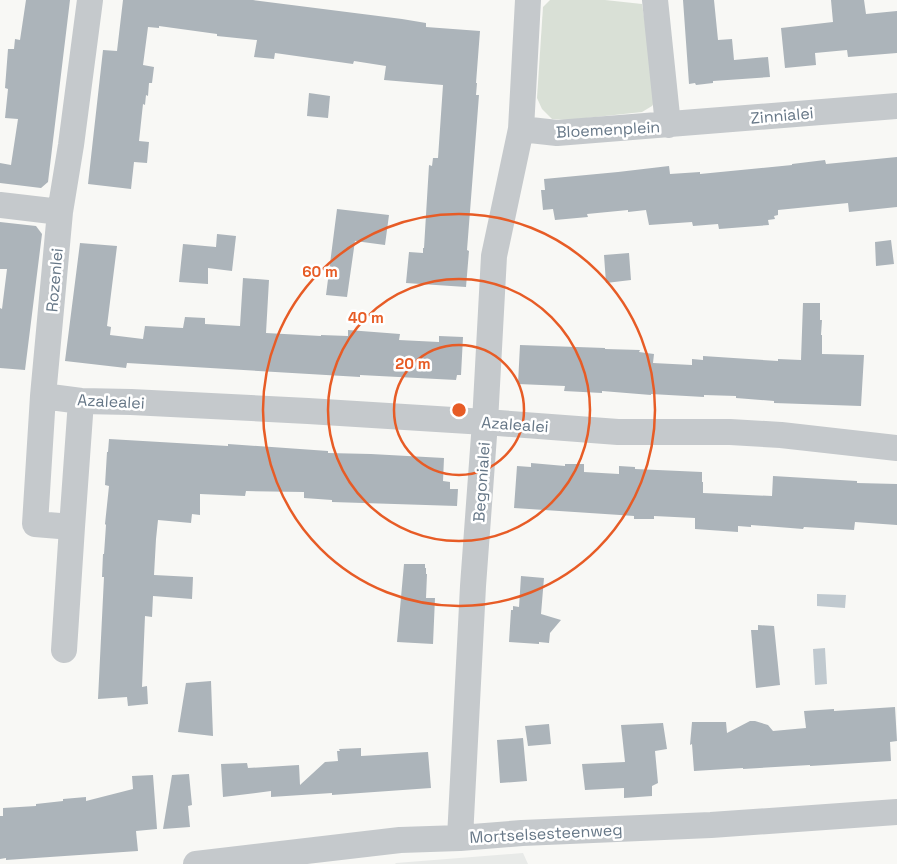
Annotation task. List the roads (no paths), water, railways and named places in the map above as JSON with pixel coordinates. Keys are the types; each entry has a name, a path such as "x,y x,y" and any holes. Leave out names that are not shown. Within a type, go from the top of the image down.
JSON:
{"street":[{"name":"Rozenlei","path":"72,527 35,524 43,396 60,212 71,145 90,0"},
{"path":"522,129 528,0"},
{"name":"Bloemenplein","path":"522,129 557,133 668,125 655,0"},
{"name":"Zinnialei","path":"668,125 897,106"},
{"name":"Begonialei","path":"460,838 494,256 522,129"},
{"path":"0,204 60,212"},
{"name":"Azalealei","path":"43,396 81,401 131,402 485,422 618,432 730,432 781,435 897,448"},
{"path":"64,650 81,401"},
{"name":"Mortselsesteenweg","path":"196,864 400,840 711,825 897,812"}]}
